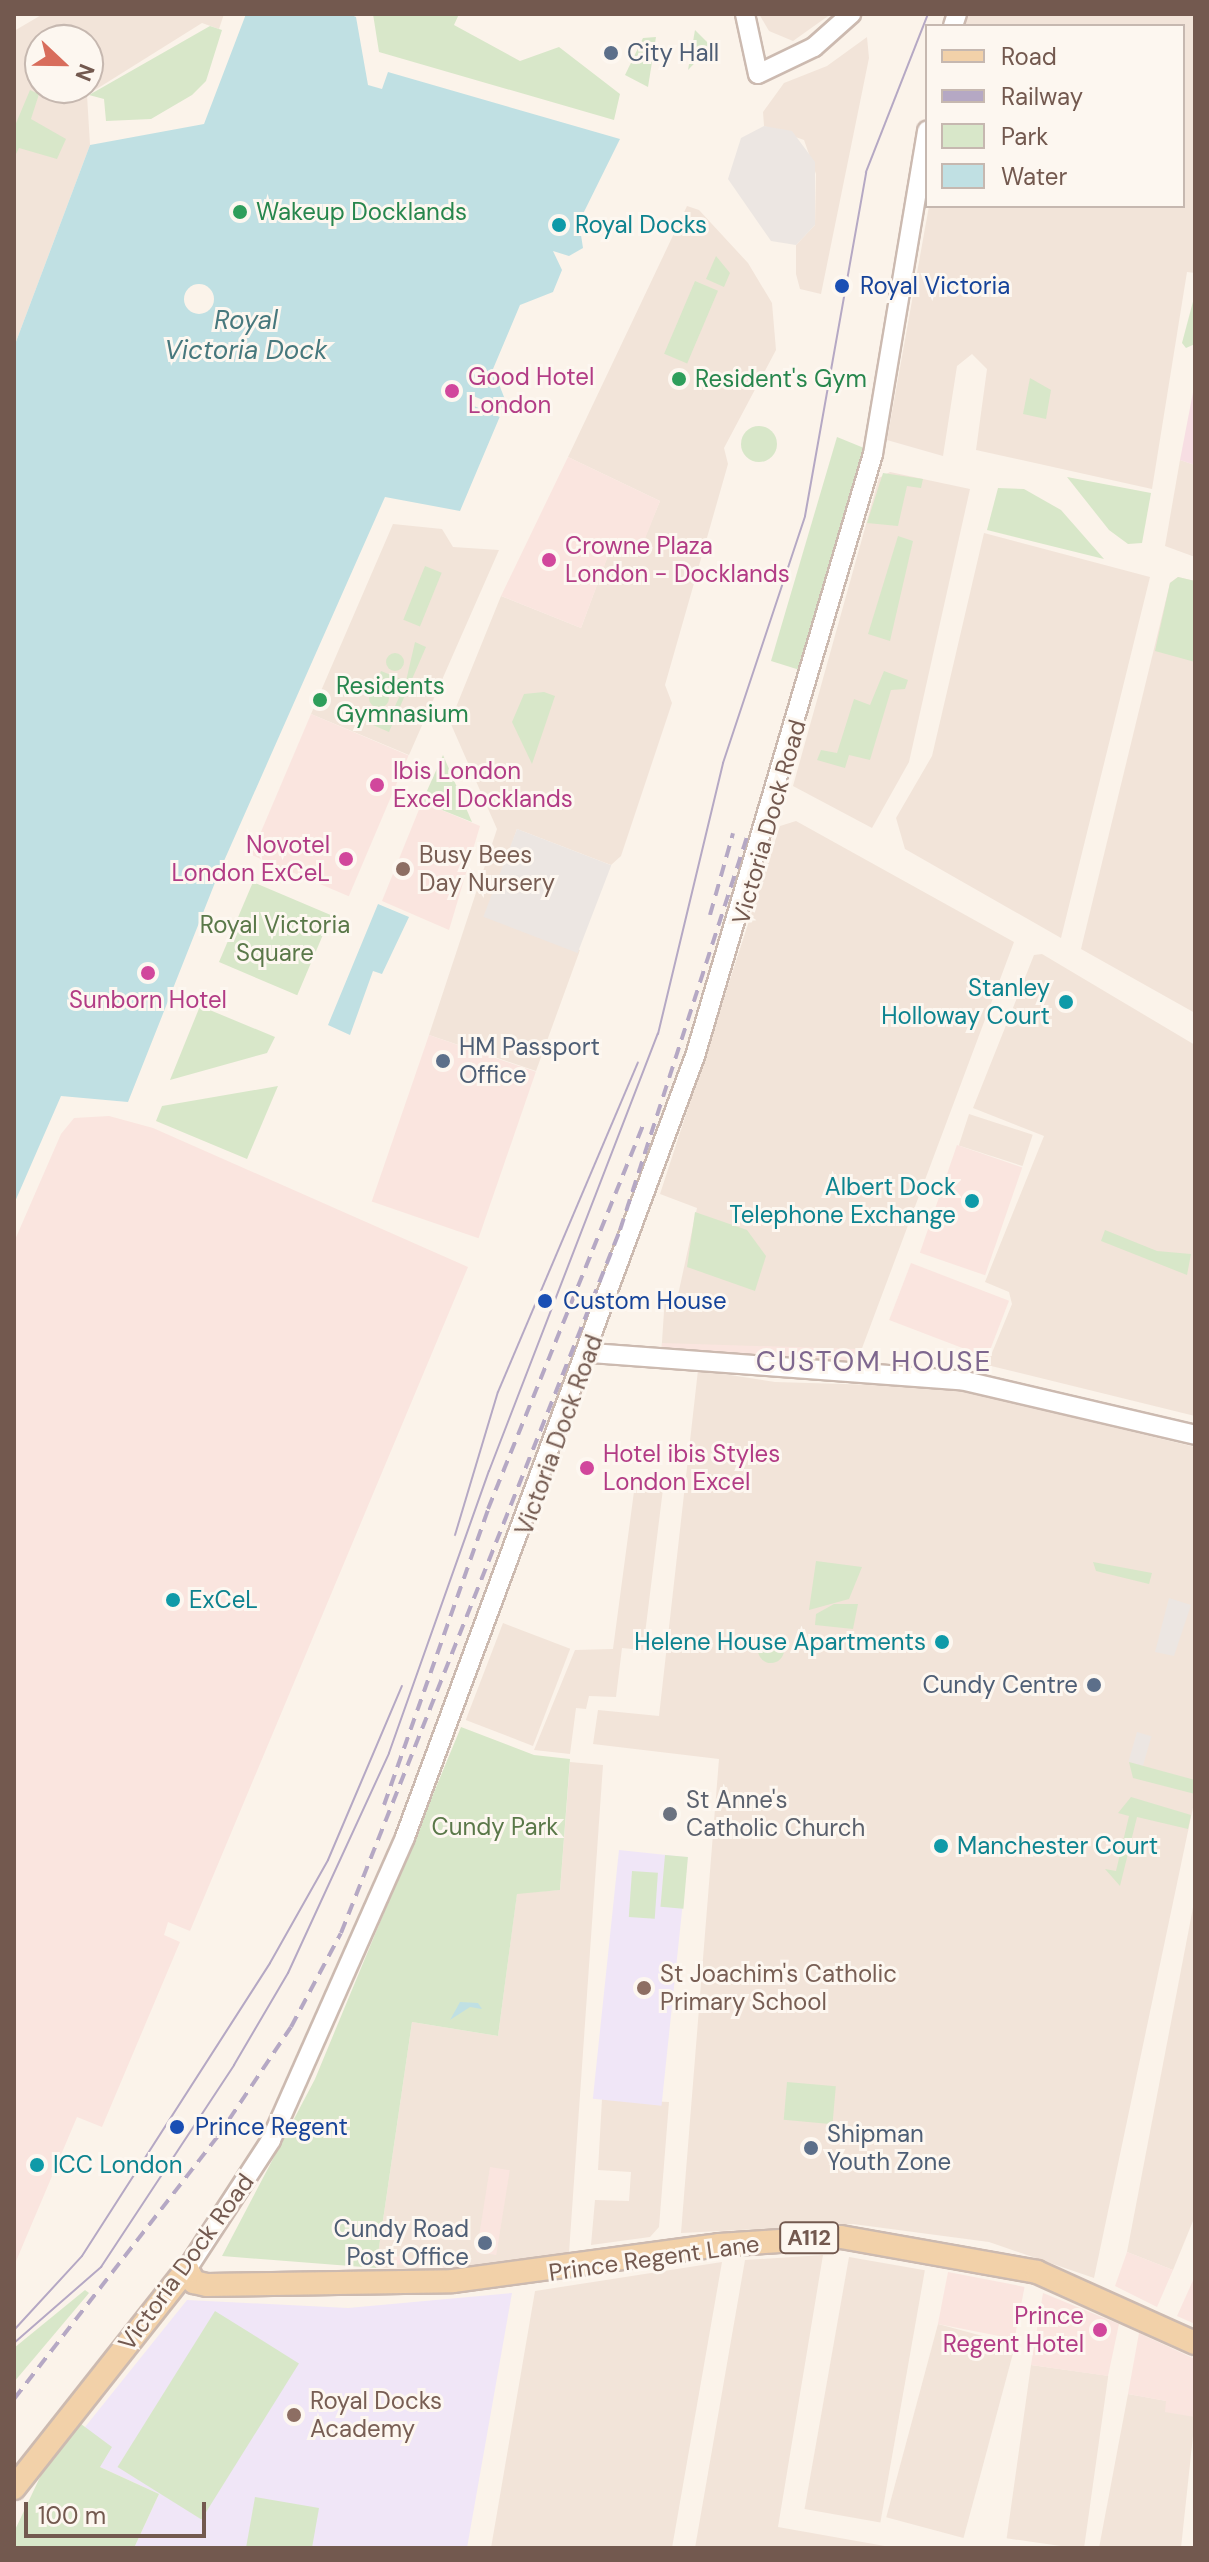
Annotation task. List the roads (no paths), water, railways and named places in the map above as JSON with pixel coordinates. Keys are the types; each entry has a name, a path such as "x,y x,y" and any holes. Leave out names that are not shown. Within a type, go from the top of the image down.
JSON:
{"main road":[{"name":"Prince Regent Lane","path":"187,2269 239,2281 492,2278 719,2245 835,2237 940,2249 1037,2272 1195,2343"},
{"name":"Victoria Dock Road","path":"14,2488 187,2269"}],"street":[{"path":"745,14 758,74 814,47 851,14"},
{"name":"Victoria Dock Road","path":"187,2269 271,2140 329,2017 451,1723 590,1353 736,931 860,503 886,393 925,143"},
{"path":"590,1353 961,1380 1195,1435"}],"water":[{"name":"Royal Victoria Dock","path":"246,14 349,14 356,17 368,85 382,89 388,72 620,139 579,222 583,248 569,256 553,251 562,270 553,292 520,305 493,369 506,402 460,511 385,497 220,870 128,1102 61,1096 14,1204 14,347 90,145 204,124"},
{"path":"378,904 409,917 382,974 373,971 350,1035 328,1025"},
{"path":"460,2002 478,2003 482,2009 470,2007 450,2020"}],"tram line":[{"path":"14,2343 101,2267 234,2065 288,1973 389,1753 489,1471 658,1034 723,763 805,516 866,172 928,14"},
{"path":"455,1535 498,1392 638,1062"},
{"path":"14,2330 82,2256 270,1963 328,1860 402,1686"}],"railway":[{"path":"710,915 733,833"},
{"path":"14,2399 218,2136 291,2027 341,1933 620,1230 747,837"},
{"path":"384,1805 488,1509 645,1121"}],"place":[{"name":"City Hall","path":"611,53"},
{"name":"Wakeup Docklands","path":"240,212"},
{"name":"Royal Docks","path":"559,225"},
{"name":"Royal Victoria","path":"842,286"},
{"name":"Resident's Gym","path":"679,379"},
{"name":"Good Hotel London","path":"452,391"},
{"name":"Crowne Plaza London - Docklands","path":"549,560"},
{"name":"Residents Gymnasium","path":"320,700"},
{"name":"Ibis London Excel Docklands","path":"377,785"},
{"name":"Novotel London ExCeL","path":"346,859"},
{"name":"Busy Bees Day Nursery","path":"403,869"},
{"name":"Sunborn Hotel","path":"148,973"},
{"name":"Stanley Holloway Court","path":"1066,1002"},
{"name":"HM Passport Office","path":"443,1061"},
{"name":"Albert Dock Telephone Exchange","path":"972,1201"},
{"name":"Custom House","path":"545,1301"},
{"name":"Hotel ibis Styles London Excel","path":"587,1468"},
{"name":"ExCeL","path":"173,1600"},
{"name":"Helene House Apartments","path":"942,1642"},
{"name":"Cundy Centre","path":"1094,1685"},
{"name":"St Anne's Catholic Church","path":"670,1814"},
{"name":"Manchester Court","path":"941,1846"},
{"name":"St Joachim's Catholic Primary School","path":"644,1988"},
{"name":"Prince Regent","path":"177,2127"},
{"name":"Shipman Youth Zone","path":"811,2148"},
{"name":"ICC London","path":"37,2165"},
{"name":"Cundy Road Post Office","path":"485,2243"},
{"name":"Prince Regent Hotel","path":"1100,2330"},
{"name":"Royal Docks Academy","path":"294,2415"}],"district":[{"name":"CUSTOM HOUSE","path":"874,1362"}],"park label":[{"name":"Royal Victoria Square","path":"275,939"},
{"name":"Cundy Park","path":"495,1827"}]}
